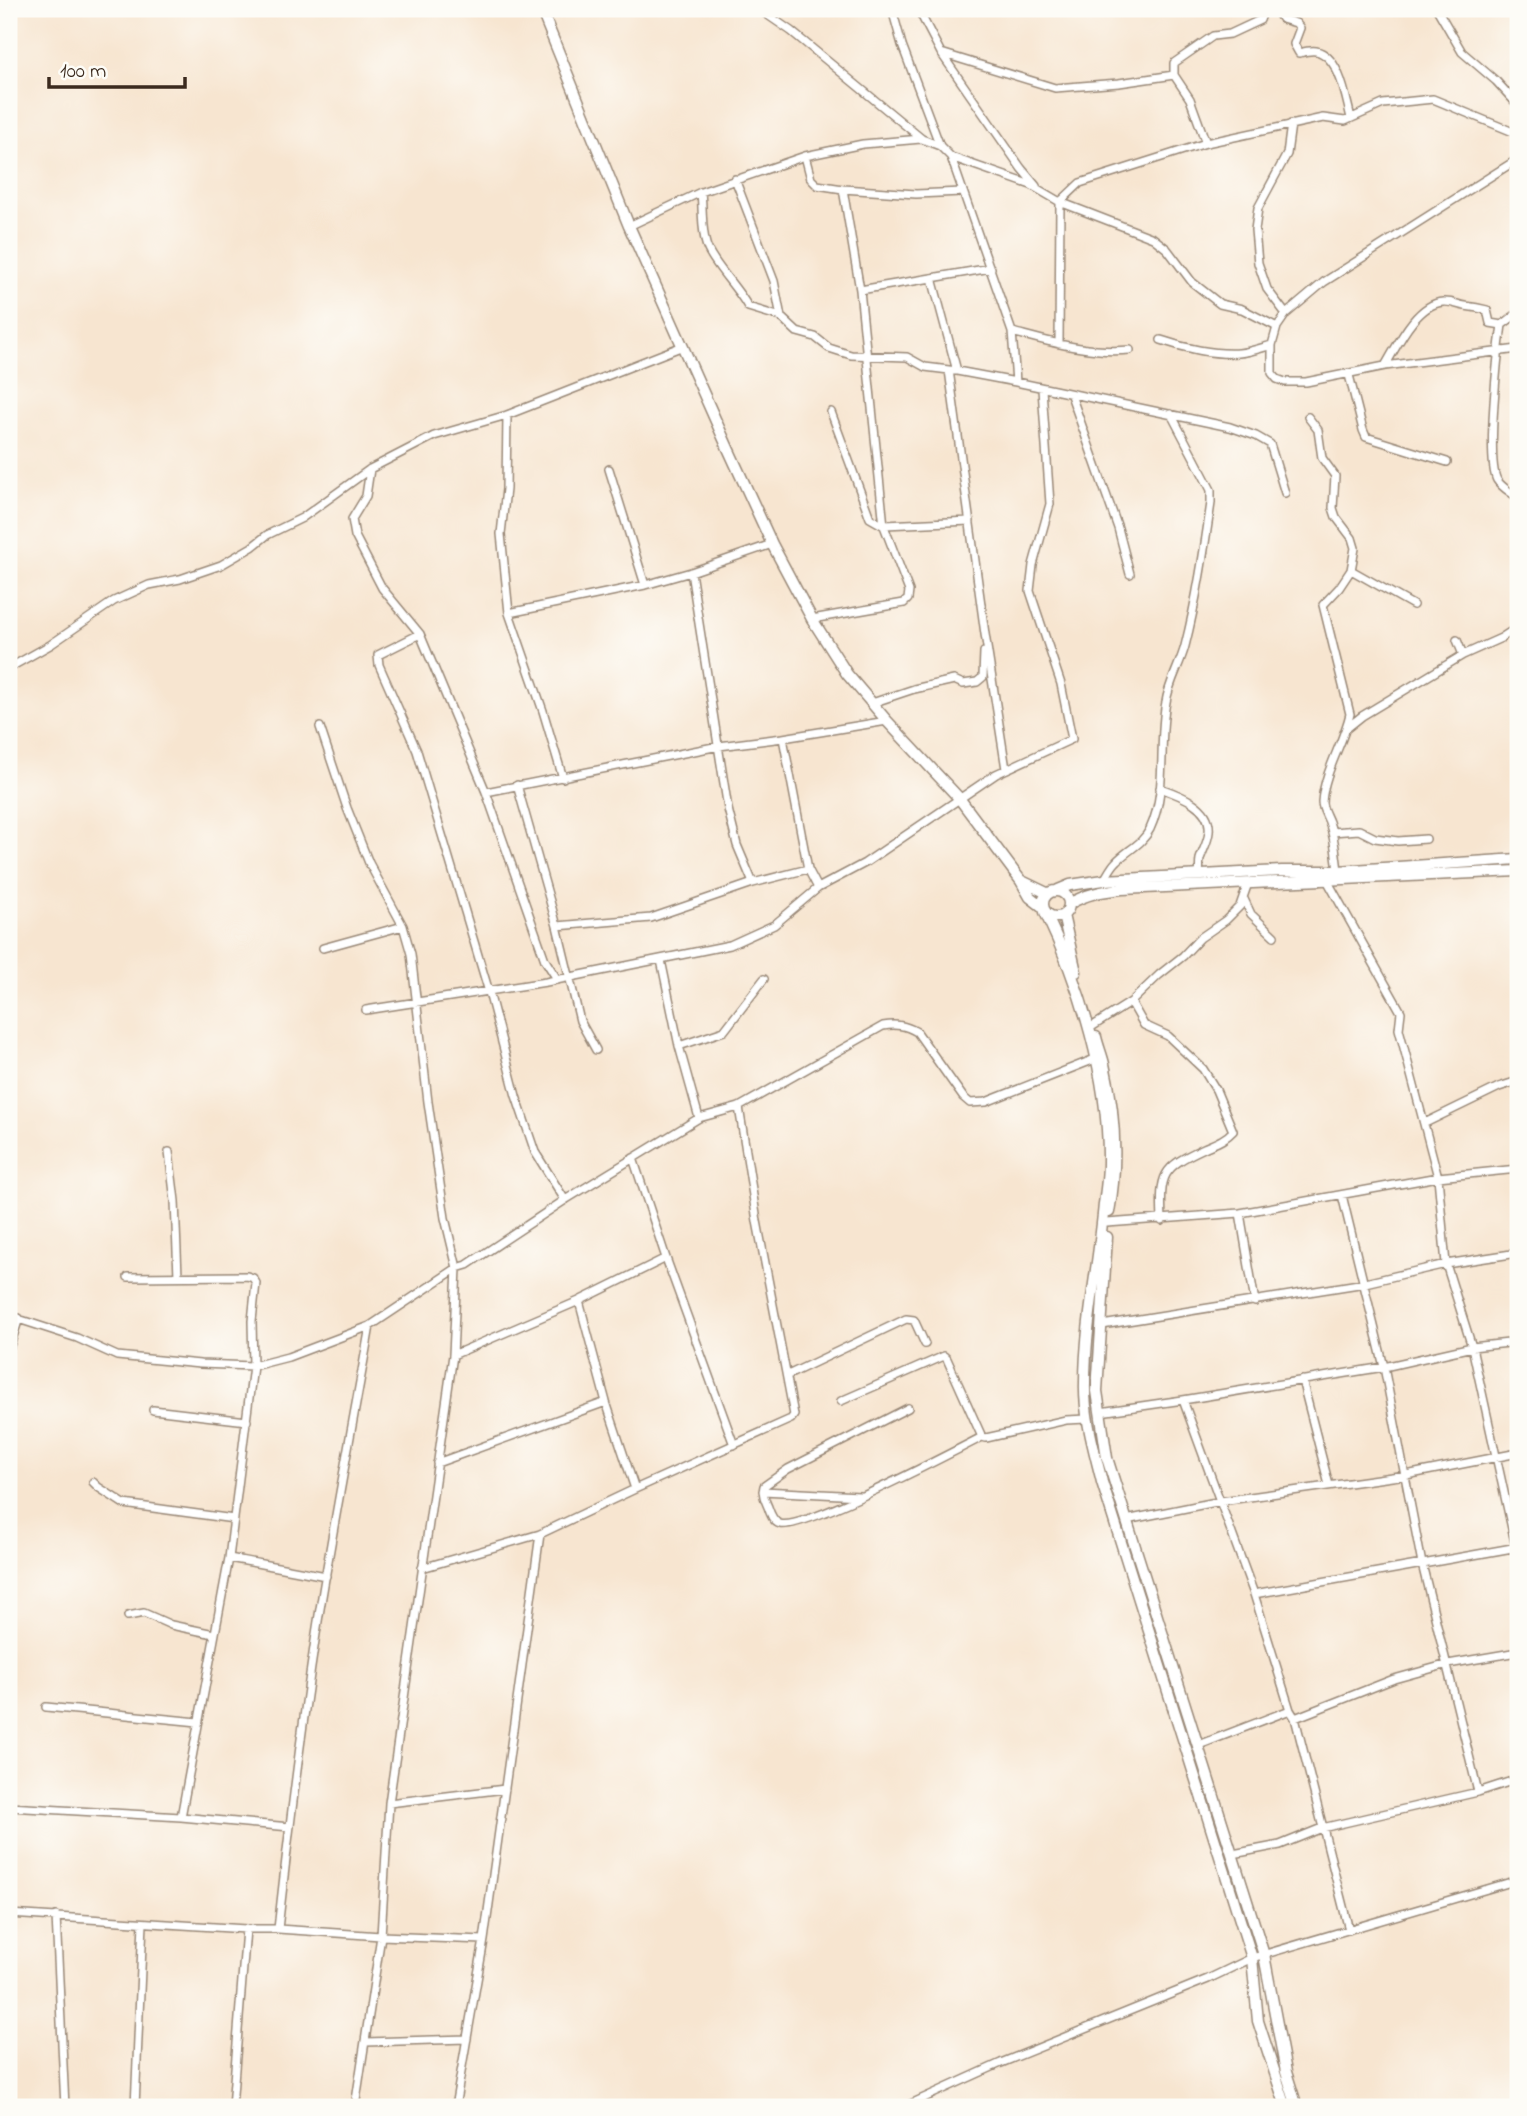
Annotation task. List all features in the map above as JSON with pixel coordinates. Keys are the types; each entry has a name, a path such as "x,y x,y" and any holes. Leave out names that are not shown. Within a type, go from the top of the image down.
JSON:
{"street":[{"path":"541,9 629,226 682,346 772,544 813,619 847,674 959,797 1030,897 1054,917 1063,915 1069,908 1067,897 1058,890"},
{"path":"759,9 922,139 940,146 951,157 1031,185 1060,202 1153,238 1167,249 1192,282 1220,304 1242,309 1276,327"},
{"path":"892,9 902,45 940,146"},
{"path":"918,9 942,52 1021,168 1040,191"},
{"path":"1206,143 1189,99 1174,75 1174,63 1213,36 1230,34 1260,20 1264,9"},
{"path":"1275,9 1282,19 1300,27 1294,44 1299,53 1316,51 1336,68 1351,118"},
{"path":"1437,9 1462,52 1496,81 1518,105"},
{"path":"942,52 1055,88 1174,75"},
{"path":"1059,344 1060,202 1080,183 1206,143 1323,118 1345,121 1383,104 1433,99 1518,134"},
{"path":"1286,314 1267,289 1258,263 1255,230 1258,208 1287,154 1291,124"},
{"path":"629,226 701,192 805,156 863,144 922,139"},
{"path":"805,156 813,182 843,189 916,194 962,192"},
{"path":"951,157 1012,332 1016,382"},
{"path":"1518,159 1324,282 1286,314 1276,327 1272,345 1272,373 1285,382 1306,382 1385,366 1518,349"},
{"path":"735,179 774,281 781,317"},
{"path":"813,619 904,603 909,592 885,525 860,290 843,189"},
{"path":"701,192 708,250 748,307 781,317 797,332 815,337 829,348 851,355 907,357 925,367 1016,382 1171,414 1230,427 1256,436 1270,444 1285,493"},
{"path":"860,290 991,268"},
{"path":"932,278 953,370 985,634 1006,769"},
{"path":"1385,366 1404,332 1417,317 1435,304 1451,302 1479,307 1487,310 1490,323 1502,326"},
{"path":"1518,313 1502,326 1495,389 1493,463 1496,478 1518,498"},
{"path":"1012,332 1096,351 1130,350"},
{"path":"1161,340 1181,347 1224,353 1241,353 1272,345"},
{"path":"9,668 50,645 114,601 149,585 180,579 221,565 267,535 310,513 370,469 434,436 507,415 682,346"},
{"path":"1349,375 1366,438 1447,462"},
{"path":"366,1010 489,992 730,945 774,925 818,888 865,863 959,797 1006,769 1072,739 1061,684 1030,591 1033,565 1050,504 1042,389"},
{"path":"1071,395 1118,528 1130,574"},
{"path":"831,412 870,518 885,525 970,521"},
{"path":"1104,880 1116,862 1143,841 1155,817 1160,788 1162,727 1166,700 1172,677 1184,651 1196,603 1212,496 1171,414"},
{"path":"507,415 506,489 501,534 509,613 563,778"},
{"path":"1308,417 1318,430 1322,458 1335,476 1333,508 1336,517 1352,538 1355,548 1351,570 1323,605 1350,714 1347,728"},
{"path":"370,469 366,496 352,519 355,536 382,588 420,634 486,792 545,960 557,979"},
{"path":"609,469 645,585"},
{"path":"509,613 645,585 772,544"},
{"path":"1351,570 1413,605"},
{"path":"691,572 727,809 737,845 754,883"},
{"path":"1338,871 1332,832 1322,800 1327,775 1347,728 1462,655 1501,638 1518,627"},
{"path":"420,634 378,655 378,661 417,751 489,992 516,1096 536,1152 565,1200"},
{"path":"872,703 914,689 954,680 963,684 977,682 983,677 985,634"},
{"path":"1457,640 1462,655"},
{"path":"486,792 719,746 887,721"},
{"path":"320,727 369,863 403,926 411,954 445,1219 457,1268 453,1355 389,1803 381,1936 355,2107"},
{"path":"783,738 808,869 818,888"},
{"path":"517,785 580,1021 596,1050"},
{"path":"1160,788 1183,796 1208,818 1210,830 1200,859 1199,875"},
{"path":"1332,832 1359,830 1375,838 1398,841 1426,839"},
{"path":"1021,881 1047,893 1070,885 1104,880 1338,871 1518,859"},
{"path":"556,926 651,918 754,883 808,869"},
{"path":"1069,904 1083,896 1122,889 1518,870"},
{"path":"1254,1594 1518,1550 1472,1346 1446,1264 1438,1177 1399,1029 1401,1012 1327,880"},
{"path":"1094,1026 1131,1002 1200,938 1226,920 1240,906 1248,883"},
{"path":"1047,893 1043,900 1044,910 1081,1004 1105,1111 1108,1163 1086,1359 1087,1419 1102,1482 1252,1958 1258,2021 1286,2107"},
{"path":"1244,899 1251,914 1274,936"},
{"path":"1063,915 1076,970 1104,1061 1111,1098 1116,1165 1107,1223 1097,1391 1107,1458 1265,1955 1286,2072 1297,2107"},
{"path":"323,948 403,926"},
{"path":"661,960 679,1046 699,1118"},
{"path":"679,1046 724,1031 764,979"},
{"path":"1131,1002 1144,1025 1168,1036 1203,1069 1216,1090 1233,1131 1226,1138 1169,1168 1161,1183 1162,1221"},
{"path":"9,1316 77,1338 117,1356 253,1366 288,1357 370,1326 457,1268 467,1265 565,1200 699,1118 739,1107 883,1026 908,1026 917,1032 970,1103 986,1102 1095,1059"},
{"path":"1425,1123 1499,1087 1518,1081"},
{"path":"422,1568 540,1534 791,1419 794,1415 757,1222 739,1107"},
{"path":"169,1152 176,1201 178,1276"},
{"path":"633,1158 734,1445"},
{"path":"1107,1223 1162,1221 1240,1213 1438,1177 1518,1169"},
{"path":"1342,1195 1384,1367 1422,1564 1478,1792"},
{"path":"1240,1213 1255,1302"},
{"path":"1102,1325 1365,1283 1446,1264 1518,1253"},
{"path":"453,1355 579,1301 666,1258"},
{"path":"128,1277 247,1276 253,1278 256,1283 252,1321 253,1366 229,1558 181,1817"},
{"path":"579,1301 606,1402 635,1489"},
{"path":"9,1349 19,1318"},
{"path":"788,1376 906,1319 914,1320 925,1344"},
{"path":"278,1928 300,1741 370,1326"},
{"path":"1100,1412 1384,1367 1472,1346 1518,1342"},
{"path":"841,1401 946,1357 982,1437"},
{"path":"1302,1380 1329,1485"},
{"path":"1183,1400 1254,1594 1290,1710 1295,1718 1349,1930"},
{"path":"437,1463 606,1402"},
{"path":"762,1490 788,1469 908,1408"},
{"path":"153,1410 247,1421"},
{"path":"762,1490 775,1521 781,1525 793,1524 862,1496 982,1437 1066,1420 1087,1419"},
{"path":"1126,1520 1221,1502 1406,1475 1518,1453"},
{"path":"93,1482 124,1504 234,1520"},
{"path":"762,1490 862,1496"},
{"path":"455,2107 484,1940 540,1534"},
{"path":"229,1558 326,1576"},
{"path":"128,1616 144,1613 171,1625 214,1633"},
{"path":"1295,1718 1394,1679 1448,1664 1518,1652"},
{"path":"46,1707 198,1722"},
{"path":"1199,1745 1290,1710"},
{"path":"1233,1854 1280,1845 1322,1828 1478,1792 1518,1779"},
{"path":"389,1803 505,1789"},
{"path":"9,1807 181,1817 289,1827"},
{"path":"904,2107 1001,2063 1208,1979 1252,1958 1518,1880"},
{"path":"9,1914 484,1940"},
{"path":"56,1916 65,2107"},
{"path":"135,2107 143,1923"},
{"path":"232,2107 246,1929"},
{"path":"366,2042 467,2039"}]}
